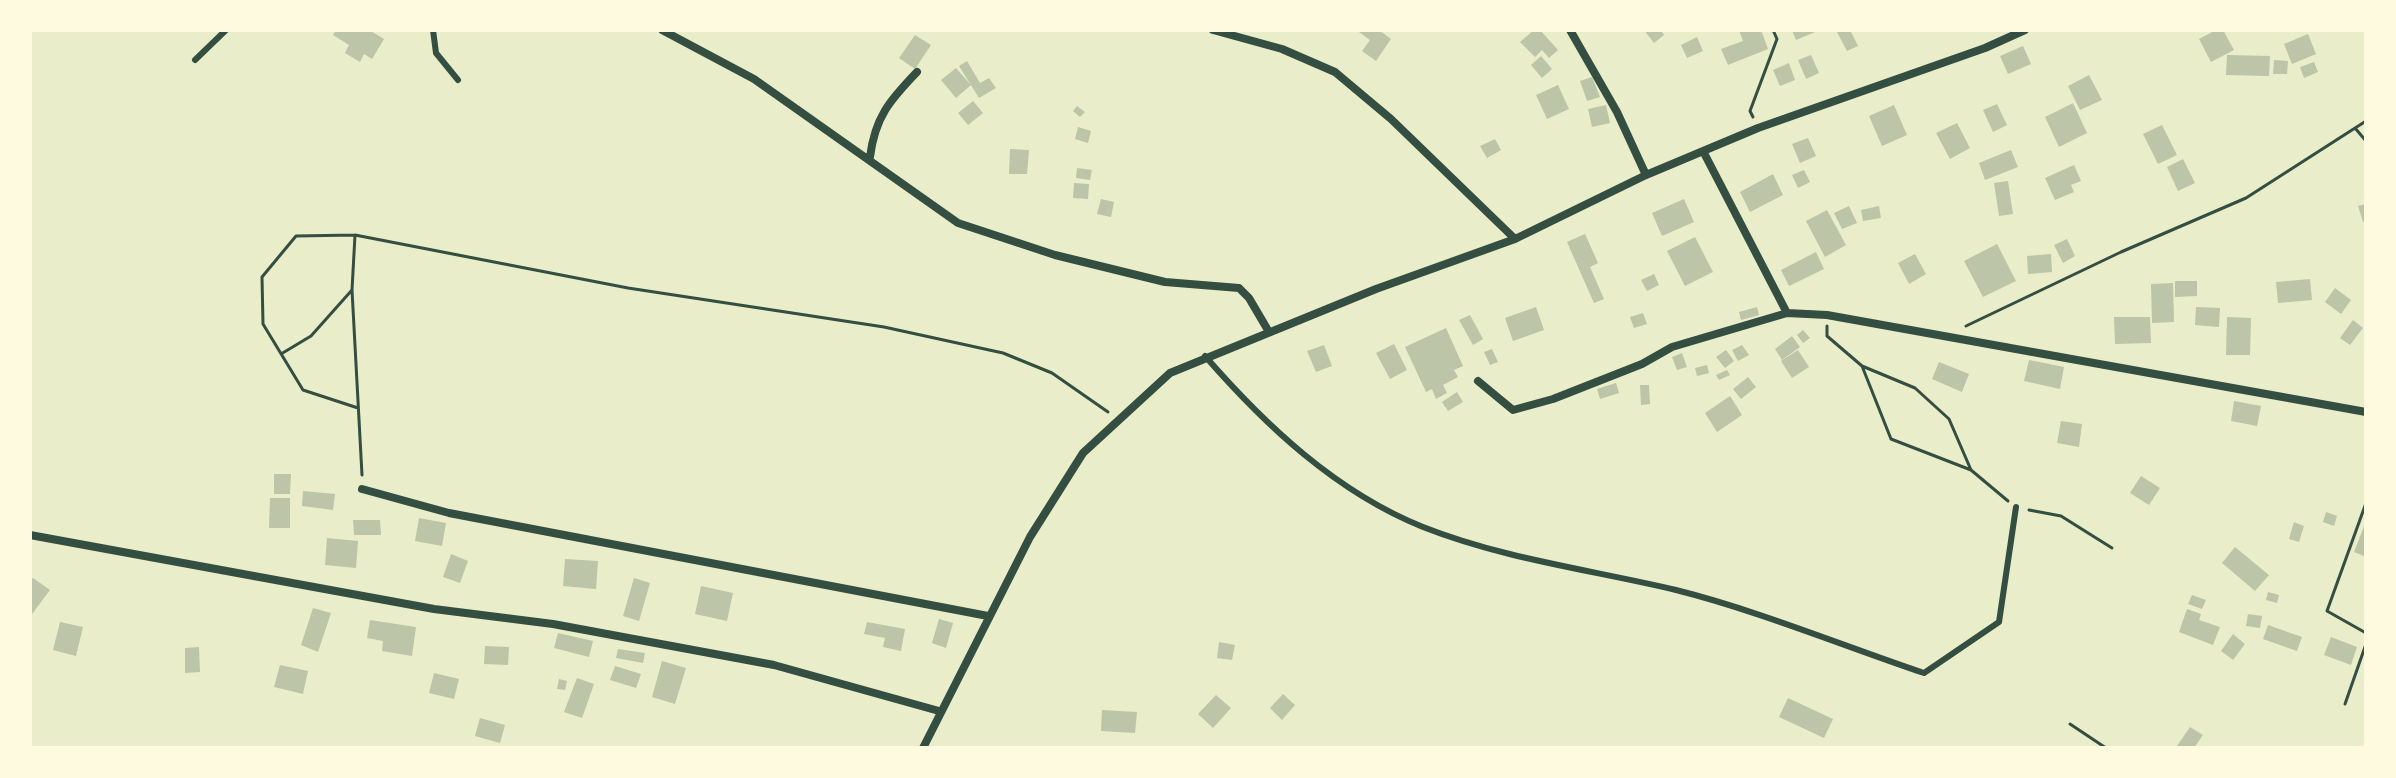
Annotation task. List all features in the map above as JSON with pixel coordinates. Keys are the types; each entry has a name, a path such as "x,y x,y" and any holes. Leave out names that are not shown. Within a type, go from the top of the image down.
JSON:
{"street":[{"path":"662,30 754,79 870,157 958,223 1055,255 1165,282 1239,288 1249,298 1269,332"},
{"path":"1213,30 1282,49 1335,72 1391,119 1515,239"},
{"path":"1570,30 1617,112 1646,175"},
{"path":"923,748 939,711 1030,537 1075,465 1117,419 1170,373 1205,356 1515,239 1646,175 1758,128 1985,48 2025,30"},
{"path":"870,157 872,139 886,105 917,72"},
{"path":"1703,151 1787,313"},
{"path":"1478,381 1513,410 1553,399 1642,364 1672,347 1787,313 1827,315 1941,338 2366,412"},
{"path":"362,489 449,513 988,616"},
{"path":"30,535 434,609 553,624 774,665 939,711"}],"lane":[{"path":"195,60 226,30"},
{"path":"433,30 436,53 458,80"},
{"path":"1205,356 1252,410 1313,461 1361,495 1422,526 1502,552 1679,591 1924,673 1999,622 2016,507"}],"path":[{"path":"1758,128 1750,111 1777,39 1773,30"},
{"path":"1941,338 2121,252 2246,198 2366,121"},
{"path":"2355,128 2366,141"},
{"path":"355,235 352,290 362,489"},
{"path":"358,408 303,390 263,324 262,277 296,236 355,235 628,288 884,327 1003,353 1052,373 1117,419"},
{"path":"281,354 311,336 352,290"},
{"path":"1827,315 1827,336 1862,366 1915,388 1949,419 1971,470"},
{"path":"1862,366 1891,439 1971,470 2016,507 2061,516 2112,548"},
{"path":"2366,503 2327,611 2366,633"},
{"path":"2345,704 2366,644"},
{"path":"2070,724 2106,748"}],"building":[{"path":"336,30 369,30 384,39 372,59 364,54 360,62 345,53 349,45 333,35"},
{"path":"1379,30 1391,39 1376,61 1362,51 1370,40 1359,32"},
{"path":"1534,30 1540,30 1558,50 1549,58 1542,50 1535,57 1520,42"},
{"path":"1644,30 1661,30 1664,35 1654,43"},
{"path":"1739,30 1761,30 1768,49 1728,65 1721,49 1743,41"},
{"path":"1792,30 1820,30 1796,40"},
{"path":"1850,30 1858,46 1847,51 1837,32"},
{"path":"2216,30 2223,30 2234,50 2211,62 2199,39"},
{"path":"2308,34 2316,54 2292,64 2284,44"},
{"path":"915,35 931,45 915,69 899,58"},
{"path":"1697,37 1703,51 1687,58 1681,45"},
{"path":"2023,46 2031,64 2008,74 2000,56"},
{"path":"1811,55 1819,73 1806,79 1798,60"},
{"path":"2227,55 2270,56 2269,76 2226,75"},
{"path":"1541,56 1552,69 1542,78 1531,65"},
{"path":"2274,60 2288,61 2287,74 2273,74"},
{"path":"967,61 980,83 989,78 996,88 979,98 959,66"},
{"path":"2314,62 2318,72 2304,78 2300,67"},
{"path":"1789,63 1795,80 1780,86 1773,70"},
{"path":"956,68 971,85 956,98 941,80"},
{"path":"2089,75 2102,100 2080,110 2068,86"},
{"path":"1592,77 1600,97 1587,101 1580,81"},
{"path":"1558,85 1569,109 1547,119 1536,95"},
{"path":"973,101 983,113 968,125 958,113"},
{"path":"2073,103 2087,133 2059,147 2045,117"},
{"path":"1997,104 2007,125 1993,132 1983,110"},
{"path":"1606,105 1610,123 1592,127 1588,109"},
{"path":"1894,105 1907,135 1882,146 1869,116"},
{"path":"1077,106 1085,112 1080,117 1073,111"},
{"path":"1957,123 1970,148 1950,159 1936,133"},
{"path":"2162,125 2177,155 2158,164 2143,134"},
{"path":"1078,127 1091,131 1088,143 1075,139"},
{"path":"1808,138 1816,156 1800,163 1792,144"},
{"path":"1495,139 1501,150 1487,158 1480,146"},
{"path":"1010,149 1029,150 1027,174 1009,174"},
{"path":"2011,150 2018,167 1985,180 1979,163"},
{"path":"2183,159 2195,183 2178,191 2167,167"},
{"path":"2074,165 2081,181 2071,185 2074,192 2055,200 2045,178"},
{"path":"1077,168 1092,170 1090,180 1076,178"},
{"path":"1804,170 1810,182 1798,188 1792,175"},
{"path":"1773,174 1783,195 1750,212 1740,192"},
{"path":"2008,181 2013,214 1999,216 1994,183"},
{"path":"1074,183 1089,184 1088,199 1073,198"},
{"path":"1101,199 1114,202 1111,217 1097,214"},
{"path":"1684,199 1694,222 1662,236 1652,213"},
{"path":"2366,204 2366,221 2363,222 2358,206"},
{"path":"1849,206 1857,223 1842,229 1834,213"},
{"path":"1879,206 1881,218 1863,221 1861,210"},
{"path":"1827,210 1846,245 1825,257 1806,221"},
{"path":"1585,234 1598,263 1590,267 1604,299 1594,303 1567,242"},
{"path":"1695,237 1713,272 1685,286 1667,251"},
{"path":"2067,239 2075,256 2063,263 2054,245"},
{"path":"1997,244 2016,281 1983,297 1964,261"},
{"path":"1816,252 1824,269 1789,286 1781,270"},
{"path":"1915,254 1926,274 1909,284 1898,263"},
{"path":"2051,254 2052,272 2028,274 2027,256"},
{"path":"1654,274 1659,285 1647,291 1641,280"},
{"path":"2310,279 2312,300 2278,303 2276,282"},
{"path":"2175,281 2197,281 2197,296 2175,297"},
{"path":"2173,283 2174,322 2152,323 2151,284"},
{"path":"2335,288 2351,300 2341,314 2325,302"},
{"path":"1536,307 1544,330 1513,341 1505,318"},
{"path":"1757,307 1759,315 1741,320 1739,312"},
{"path":"2196,307 2220,308 2219,327 2195,325"},
{"path":"1643,313 1647,324 1634,328 1630,317"},
{"path":"1470,315 1483,339 1473,345 1459,320"},
{"path":"2114,317 2150,317 2151,343 2115,344"},
{"path":"2227,317 2251,318 2250,355 2226,355"},
{"path":"2353,320 2363,328 2350,345 2340,338"},
{"path":"1446,328 1463,366 1454,370 1458,377 1443,385 1447,393 1436,399 1432,389 1426,392 1405,347"},
{"path":"1803,330 1810,338 1803,343 1797,335"},
{"path":"1792,336 1800,347 1782,360 1775,349"},
{"path":"1394,344 1407,370 1390,379 1376,353"},
{"path":"1324,345 1332,366 1316,372 1307,351"},
{"path":"1742,345 1749,355 1738,361 1732,350"},
{"path":"1492,349 1498,362 1490,365 1484,352"},
{"path":"1726,350 1734,361 1725,368 1716,357"},
{"path":"1798,350 1809,367 1792,378 1781,361"},
{"path":"1682,353 1687,367 1677,370 1672,357"},
{"path":"2029,360 2064,367 2060,389 2024,381"},
{"path":"1939,362 1969,374 1962,392 1932,379"},
{"path":"1707,365 1709,373 1697,376 1695,368"},
{"path":"1727,370 1730,375 1719,380 1716,375"},
{"path":"1748,377 1756,387 1741,399 1733,389"},
{"path":"1616,383 1619,393 1600,399 1597,389"},
{"path":"1640,385 1649,385 1650,404 1641,405"},
{"path":"1457,392 1463,402 1448,411 1442,402"},
{"path":"1730,396 1742,415 1717,432 1705,413"},
{"path":"2234,401 2261,406 2257,426 2231,421"},
{"path":"2061,421 2082,424 2079,447 2057,443"},
{"path":"274,474 291,474 290,494 274,494"},
{"path":"2141,476 2160,488 2149,505 2130,493"},
{"path":"303,491 335,494 333,510 302,506"},
{"path":"270,498 290,498 290,528 269,528"},
{"path":"2326,512 2337,516 2334,526 2323,522"},
{"path":"419,518 446,523 442,546 415,541"},
{"path":"353,520 380,520 381,535 354,535"},
{"path":"2366,521 2366,557 2354,552"},
{"path":"2294,522 2304,526 2299,542 2289,539"},
{"path":"327,538 358,541 356,568 325,565"},
{"path":"2235,547 2269,575 2255,591 2222,563"},
{"path":"451,554 468,561 460,583 443,577"},
{"path":"565,559 598,561 596,589 563,586"},
{"path":"33,578 50,590 32,614 30,581"},
{"path":"634,578 650,583 639,621 623,616"},
{"path":"701,586 733,593 727,621 695,614"},
{"path":"2268,592 2279,595 2277,603 2266,600"},
{"path":"2192,595 2206,600 2202,609 2188,604"},
{"path":"313,608 331,613 318,652 301,645"},
{"path":"2187,609 2201,614 2199,620 2220,627 2213,645 2179,632"},
{"path":"2248,614 2262,616 2260,628 2246,626"},
{"path":"939,619 953,623 946,648 932,643"},
{"path":"370,620 416,627 412,656 382,651 383,641 367,638"},
{"path":"60,622 83,627 76,656 53,650"},
{"path":"867,622 905,629 901,651 883,647 885,638 864,634"},
{"path":"2268,625 2302,637 2297,651 2263,639"},
{"path":"558,633 593,641 589,657 554,648"},
{"path":"2233,634 2245,644 2233,660 2221,651"},
{"path":"2331,637 2357,647 2351,665 2324,655"},
{"path":"1219,642 1235,645 1232,660 1217,658"},
{"path":"485,646 509,647 508,665 484,664"},
{"path":"199,647 200,672 185,673 185,648"},
{"path":"618,649 645,653 643,663 616,658"},
{"path":"662,661 686,668 675,704 652,697"},
{"path":"280,665 308,671 303,694 274,687"},
{"path":"615,666 641,674 636,688 610,680"},
{"path":"434,673 459,679 454,699 429,693"},
{"path":"577,678 594,684 582,718 564,712"},
{"path":"559,679 567,681 565,690 557,689"},
{"path":"1283,694 1295,705 1282,720 1270,708"},
{"path":"1216,695 1231,708 1213,728 1198,714"},
{"path":"1788,698 1833,719 1824,738 1779,717"},
{"path":"1102,710 1137,712 1135,733 1101,731"},
{"path":"480,718 505,725 500,743 475,736"},
{"path":"2190,727 2203,735 2194,748 2180,748 2177,746"}]}
